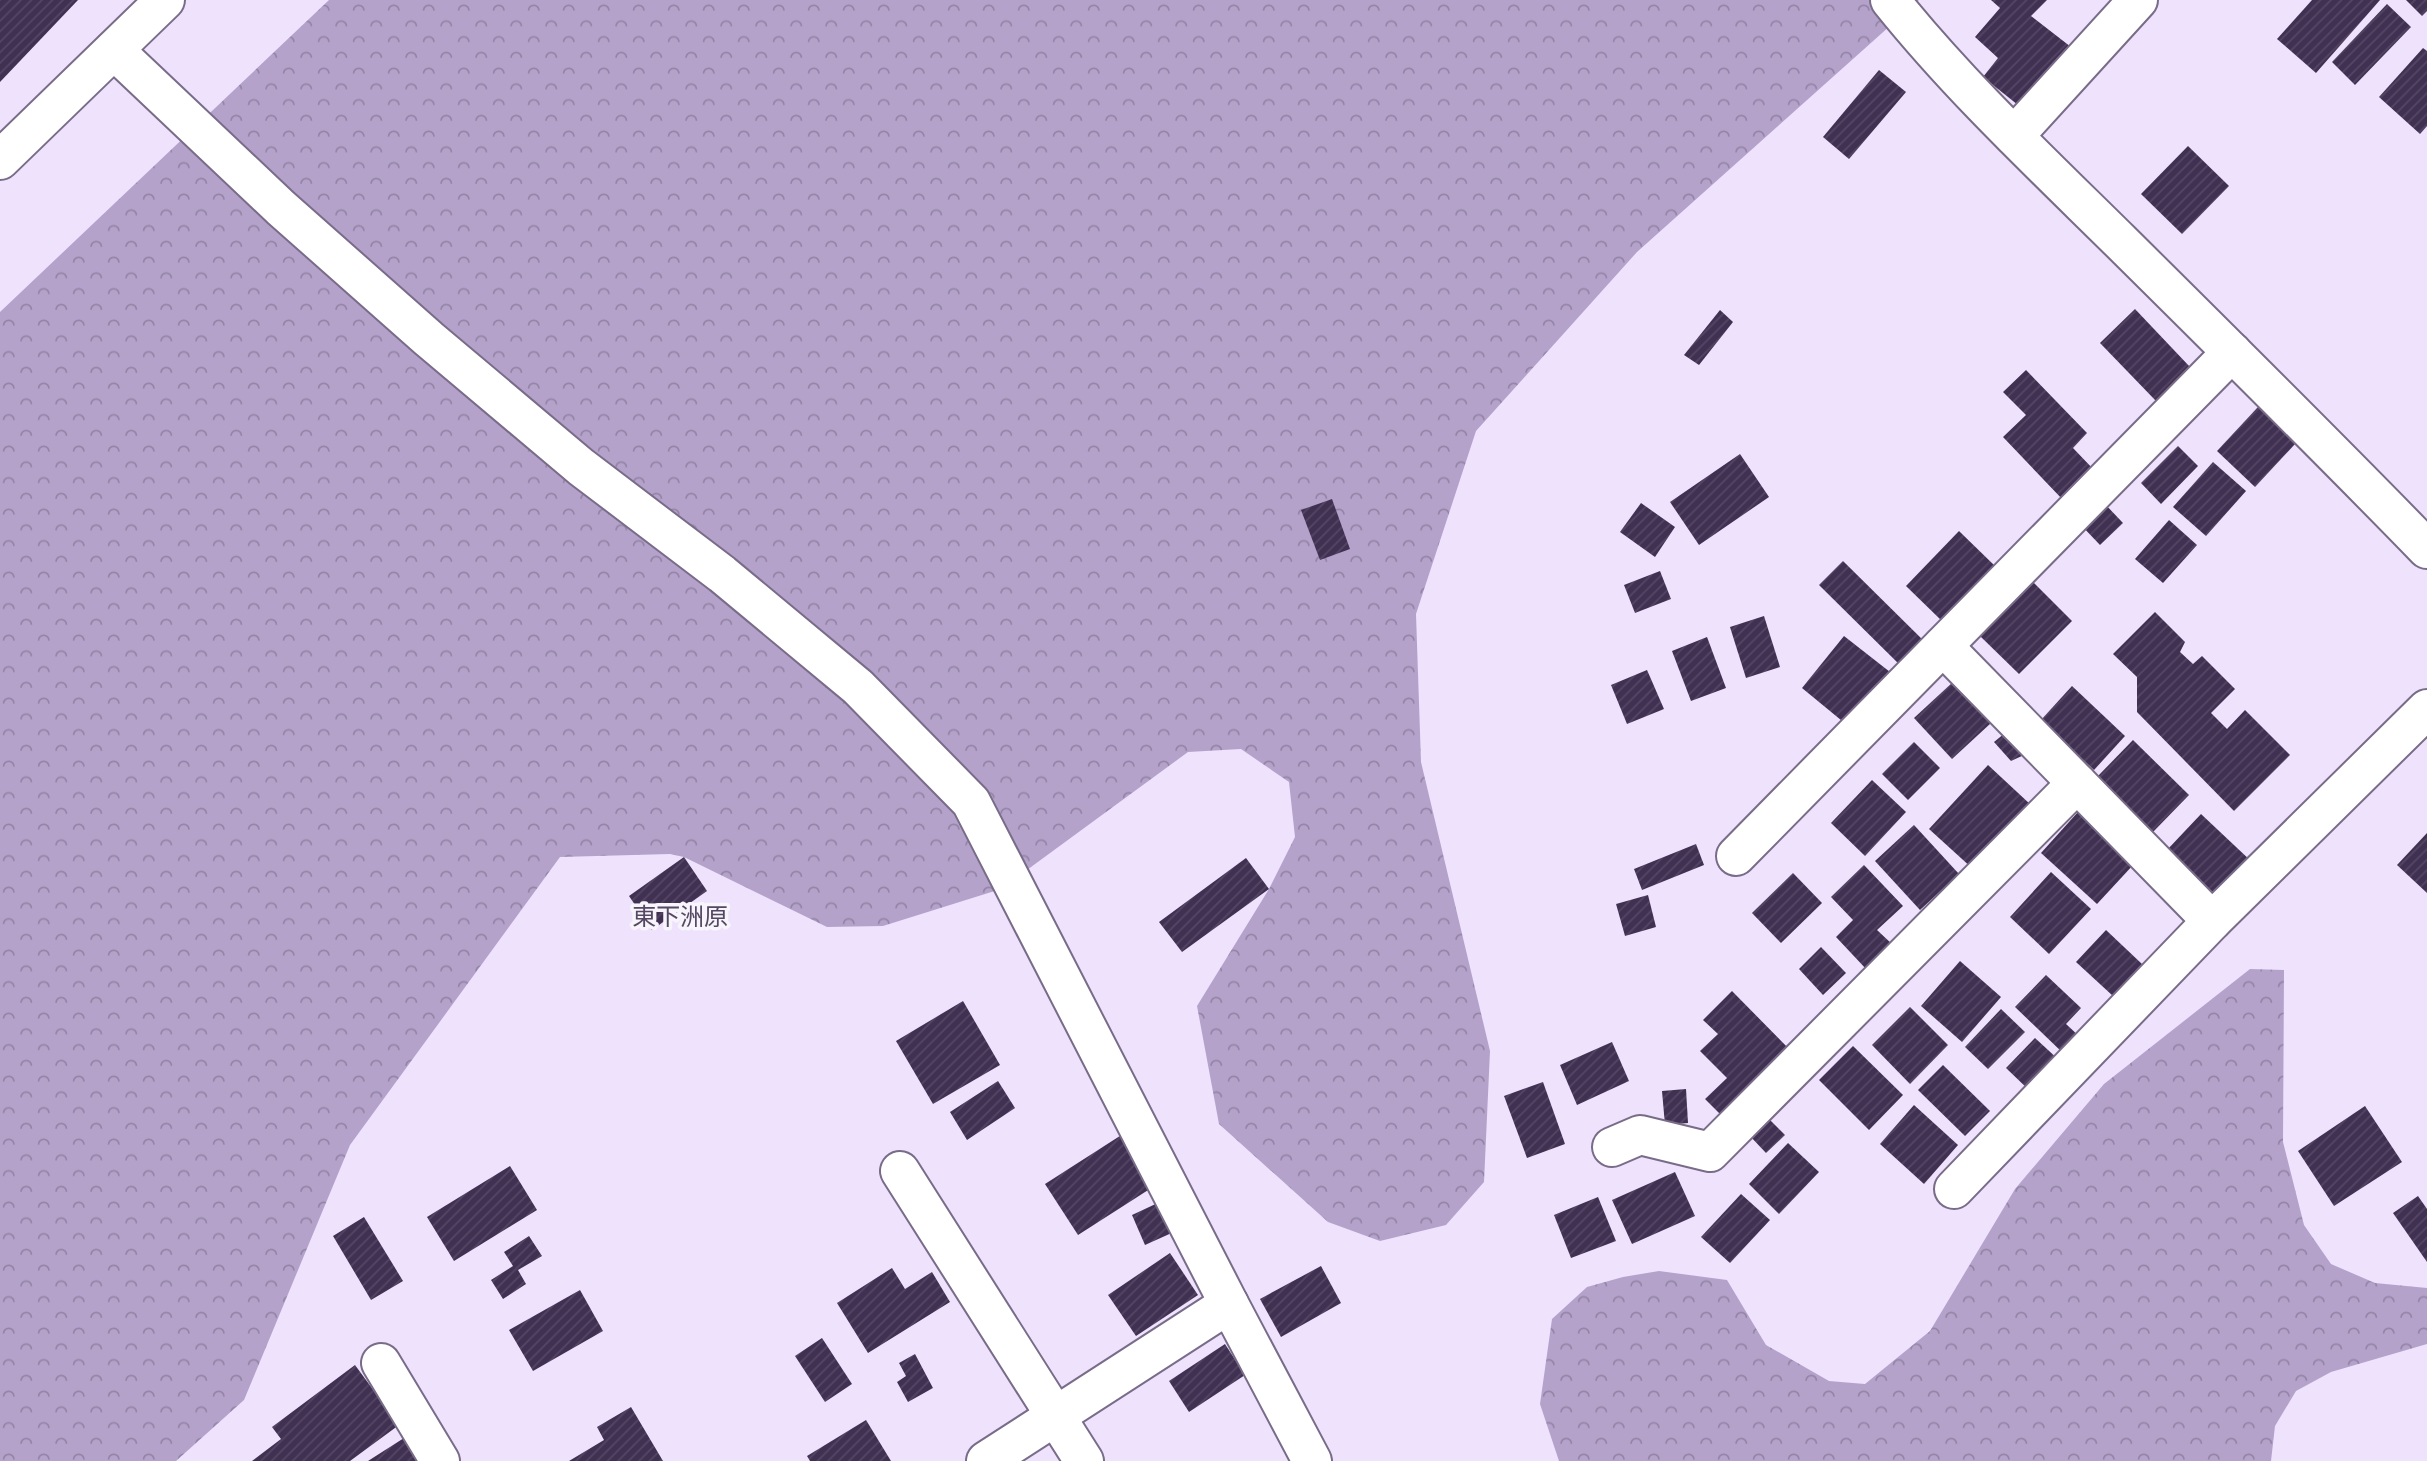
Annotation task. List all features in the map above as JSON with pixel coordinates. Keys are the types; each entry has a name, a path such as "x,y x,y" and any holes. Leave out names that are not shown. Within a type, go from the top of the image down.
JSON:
{"street":[{"path":"0,160 165,0"},
{"path":"1890,0 1909,24 2014,136 2427,549"},
{"path":"2014,136 2138,0"},
{"path":"114,50 281,208 429,338 581,467 722,574 858,687 971,802 1312,1461"},
{"path":"1736,856 2232,352"},
{"path":"1943,646 2212,921"},
{"path":"1954,1189 2212,921 2427,709"},
{"path":"1612,1147 1640,1135 1710,1152 2077,783"},
{"path":"900,1171 1084,1461"},
{"path":"986,1461 1229,1304"},
{"path":"382,1363 440,1461"}],"green space":[{"path":"329,0 1919,0 1637,252 1476,431 1416,614 1421,762 1490,1051 1484,1182 1446,1225 1380,1241 1328,1222 1219,1124 1197,1006 1269,889 1295,837 1289,782 1241,749 1188,752 1001,889 883,926 827,927 684,857 670,854 560,857 350,1145 244,1400 176,1461 0,1461 0,312"},
{"path":"2250,969 2284,970 2283,1142 2304,1225 2331,1264 2375,1283 2427,1288 2427,1344 2331,1372 2296,1391 2275,1426 2271,1461 1559,1461 1540,1404 1552,1319 1587,1287 1659,1271 1727,1280 1766,1345 1829,1381 1865,1384 1930,1331 2015,1189 2104,1084"}],"building":[{"path":"0,0 78,0 0,82"},
{"path":"1991,0 2047,0 2031,16 2071,47 2023,109 1983,77 1998,58 1975,37 2000,8"},
{"path":"2312,0 2380,0 2316,73 2277,39"},
{"path":"2406,0 2427,0 2427,11 2422,16"},
{"path":"2387,4 2411,27 2355,85 2332,62"},
{"path":"2423,48 2427,51 2427,126 2420,134 2379,97"},
{"path":"1879,70 1906,92 1849,159 1823,137"},
{"path":"2188,146 2229,186 2182,234 2141,194"},
{"path":"2135,309 2190,367 2156,401 2100,343"},
{"path":"1720,310 1733,322 1699,365 1684,355"},
{"path":"2026,370 2087,433 2073,448 2095,471 2064,501 2003,437 2026,415 2003,392"},
{"path":"2258,407 2296,443 2255,487 2217,451"},
{"path":"2178,446 2198,466 2161,504 2141,483"},
{"path":"1740,454 1769,497 1699,545 1670,502"},
{"path":"2213,462 2246,491 2206,536 2173,507"},
{"path":"1332,499 1350,549 1320,560 1301,510"},
{"path":"2103,502 2123,523 2100,545 2080,524"},
{"path":"1641,503 1675,527 1655,557 1620,532"},
{"path":"2169,520 2197,545 2163,583 2135,559"},
{"path":"1959,531 1996,567 1943,622 1906,586"},
{"path":"1843,561 1929,646 1905,670 1819,585"},
{"path":"1660,571 1671,599 1635,613 1624,585"},
{"path":"2033,582 2072,621 2019,674 1980,636"},
{"path":"2155,612 2185,642 2180,652 2193,664 2202,656 2235,689 2211,713 2227,729 2245,710 2290,755 2234,811 2137,712 2137,677 2113,654"},
{"path":"1764,616 1780,667 1746,678 1730,627"},
{"path":"1844,636 1890,672 1847,725 1802,688"},
{"path":"1707,637 1726,688 1691,701 1672,651"},
{"path":"1647,670 1664,709 1627,724 1611,685"},
{"path":"1953,682 1991,723 1952,759 1914,718"},
{"path":"2072,686 2125,736 2094,770 2041,720"},
{"path":"2005,733 2024,755 2011,761 1994,742"},
{"path":"2133,740 2189,795 2153,832 2098,776"},
{"path":"1914,742 1940,768 1908,800 1882,774"},
{"path":"1988,765 2031,805 1973,869 1929,829"},
{"path":"1872,780 1906,812 1865,856 1831,823"},
{"path":"2078,812 2134,864 2097,904 2041,853"},
{"path":"2201,814 2252,862 2217,898 2167,850"},
{"path":"1914,825 1959,874 1920,910 1875,861"},
{"path":"2427,833 2427,893 2397,865"},
{"path":"1696,844 1704,865 1642,890 1634,869"},
{"path":"684,857 707,891 652,930 629,896"},
{"path":"1246,858 1269,889 1182,952 1159,922"},
{"path":"1864,865 1903,906 1877,930 1893,945 1867,970 1836,937 1853,920 1831,897"},
{"path":"2051,872 2091,909 2049,954 2010,917"},
{"path":"1793,873 1822,903 1781,943 1752,913"},
{"path":"1648,895 1656,927 1625,936 1616,904"},
{"path":"2106,930 2142,964 2113,996 2076,962"},
{"path":"1821,947 1846,973 1823,995 1799,969"},
{"path":"1960,961 2001,997 1962,1042 1921,1006"},
{"path":"2046,975 2081,1008 2066,1024 2080,1037 2064,1054 2015,1007"},
{"path":"1732,991 1794,1054 1727,1121 1705,1099 1727,1078 1700,1051 1718,1034 1703,1020"},
{"path":"963,1001 1000,1065 933,1104 896,1041"},
{"path":"1910,1007 1948,1045 1910,1084 1872,1045"},
{"path":"2001,1009 2025,1032 1988,1069 1965,1047"},
{"path":"2035,1038 2060,1061 2031,1092 2006,1068"},
{"path":"1612,1042 1629,1081 1577,1105 1560,1065"},
{"path":"1853,1046 1903,1095 1869,1130 1819,1080"},
{"path":"1943,1065 1990,1111 1965,1136 1918,1090"},
{"path":"998,1081 1015,1108 967,1140 950,1112"},
{"path":"1543,1082 1565,1144 1527,1158 1504,1096"},
{"path":"1686,1089 1688,1123 1665,1125 1662,1091"},
{"path":"1914,1105 1958,1145 1924,1184 1880,1144"},
{"path":"2365,1106 2402,1162 2334,1206 2298,1151"},
{"path":"1767,1117 1785,1135 1766,1153 1749,1135"},
{"path":"1123,1134 1156,1185 1078,1235 1045,1184"},
{"path":"1788,1143 1819,1172 1779,1214 1749,1184"},
{"path":"510,1166 537,1210 454,1261 427,1217"},
{"path":"1675,1172 1695,1216 1632,1244 1612,1200"},
{"path":"1741,1194 1770,1220 1730,1263 1701,1237"},
{"path":"2418,1196 2427,1209 2427,1262 2393,1213"},
{"path":"1598,1197 1616,1241 1571,1258 1554,1215"},
{"path":"1162,1201 1176,1231 1145,1245 1132,1215"},
{"path":"364,1217 403,1281 371,1300 333,1236"},
{"path":"529,1236 542,1256 518,1270 526,1284 503,1299 491,1280 513,1266 504,1252"},
{"path":"1170,1253 1198,1295 1136,1336 1108,1295"},
{"path":"1321,1266 1341,1303 1281,1337 1260,1299"},
{"path":"892,1268 905,1289 932,1272 950,1302 868,1353 837,1303"},
{"path":"580,1290 603,1331 533,1371 509,1330"},
{"path":"822,1338 852,1384 825,1402 795,1356"},
{"path":"1225,1344 1245,1375 1189,1412 1169,1381"},
{"path":"915,1354 933,1388 908,1402 897,1382 906,1376 899,1363"},
{"path":"355,1365 399,1425 350,1461 252,1461 281,1439 272,1427"},
{"path":"631,1407 663,1461 569,1461 604,1440 597,1427"},
{"path":"866,1420 891,1461 810,1461 807,1456"},
{"path":"404,1438 418,1461 368,1461"}],"district":[{"name":"東下洲原","path":"680,917"}]}
